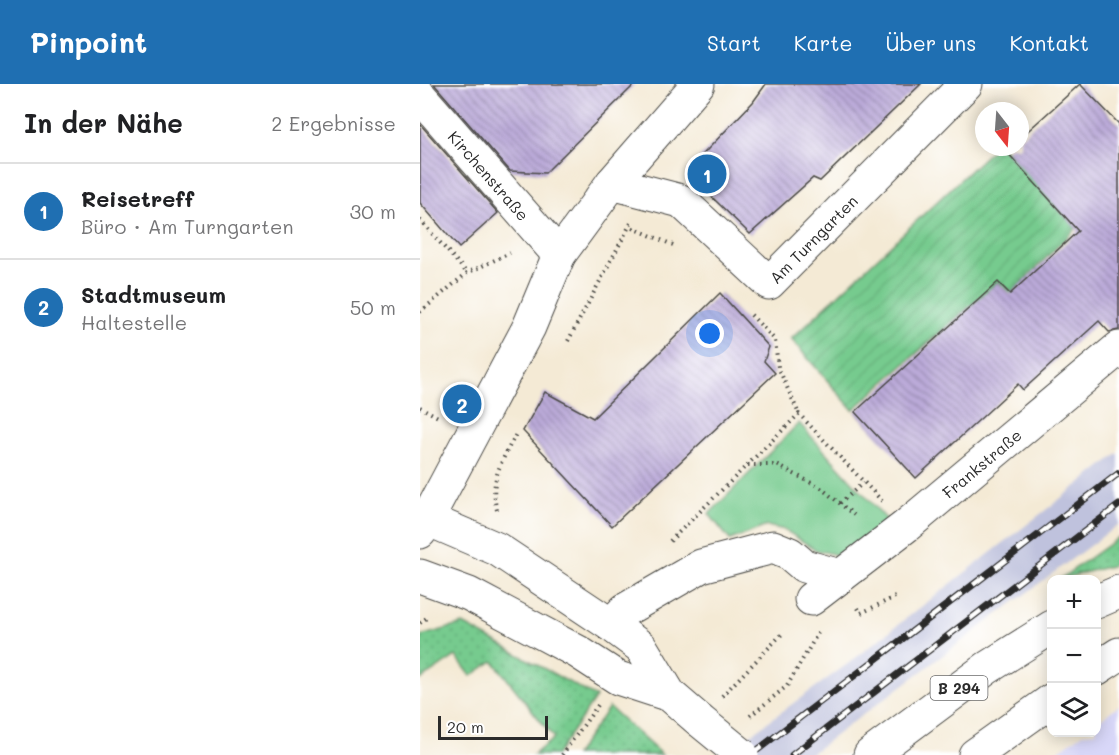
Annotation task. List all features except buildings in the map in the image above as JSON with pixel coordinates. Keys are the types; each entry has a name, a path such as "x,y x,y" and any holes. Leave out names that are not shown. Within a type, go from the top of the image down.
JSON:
{"street":[{"path":"698,84 625,187 558,255 529,327 422,522 497,549 611,625 641,647 670,695 742,755"},
{"name":"Am Turngarten","path":"625,187 681,201 768,283 966,84"},
{"name":"Kirchenstraße","path":"420,96 558,255"},
{"name":"Frankstraße","path":"816,613 840,576 906,526 1119,348"},
{"path":"611,625 625,610 700,566 773,547 790,554 804,566 840,576"},
{"path":"420,576 469,594 578,652 618,678 670,695"},
{"path":"1101,600 1119,592"},
{"name":"B 294","path":"870,755 987,668 1049,629"},
{"path":"1101,666 1119,654"},
{"path":"985,751 1047,704"}],"path":[{"path":"568,341 630,226 625,187"},
{"path":"420,220 467,273"},
{"path":"630,226 680,248"},
{"path":"420,312 467,273 514,251"},
{"path":"746,310 775,340 778,368 799,414 906,526"},
{"path":"420,407 431,414"},
{"path":"665,546 799,414"},
{"path":"499,516 492,494 496,473 516,434"},
{"path":"747,465 777,465 821,488 854,515"},
{"path":"840,503 863,483"},
{"path":"861,613 895,597"},
{"path":"745,721 787,686 816,613"},
{"path":"729,688 782,634"},
{"path":"562,755 618,678"}],"shaded area":[{"path":"1119,453 1119,524 1051,575 1047,575 1047,578 809,755 722,755 849,663"},
{"path":"1119,705 1119,755 1052,755 1077,737 1101,737 1101,719"}],"green space":[{"path":"985,156 1010,156 1076,228 1011,293 998,281 853,410 791,339"},
{"path":"799,423 889,522 837,555 816,550 785,530 767,526 730,540 709,514"},
{"path":"1119,537 1119,564 1076,575 1066,575"},
{"path":"463,624 596,697 556,755 533,755 554,738 493,661 471,676 456,656 420,680 420,636"},
{"path":"609,707 662,755 575,755"}],"railway":[{"path":"751,755 1119,473"},
{"path":"792,755 1119,505"}],"place":[{"name":"Reisetreff","path":"707,174"},
{"name":"Stadtmuseum","path":"462,404"}]}
